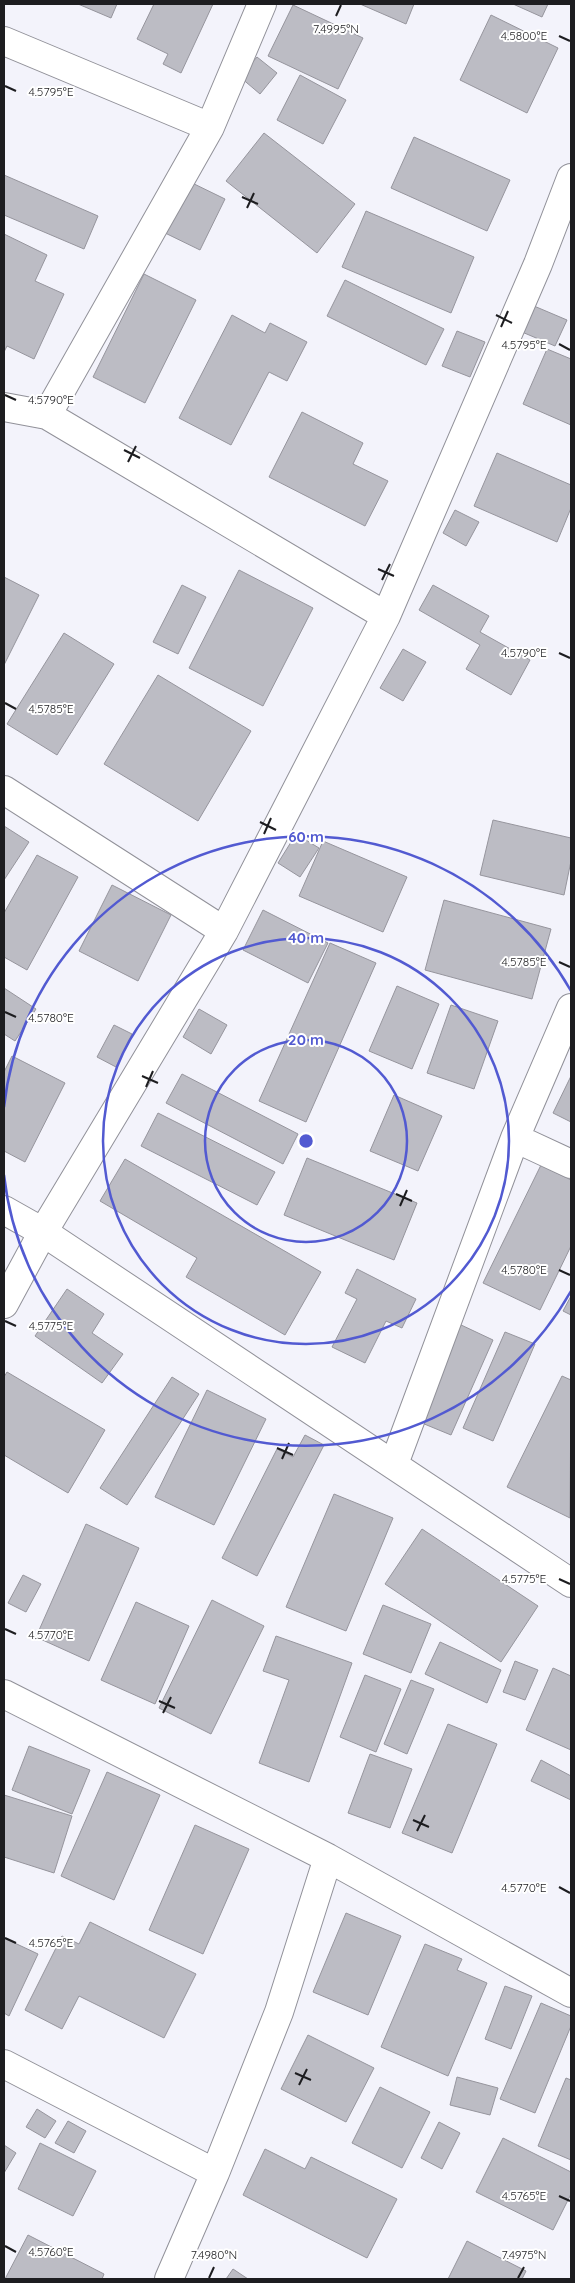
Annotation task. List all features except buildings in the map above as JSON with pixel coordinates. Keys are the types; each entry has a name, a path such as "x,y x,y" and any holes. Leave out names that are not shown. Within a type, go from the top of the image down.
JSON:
{"street":[{"path":"47,415 210,127 262,4"},
{"path":"4,41 210,127"},
{"path":"4,1304 43,1232 224,931 386,616 538,264 571,178"},
{"path":"4,406 47,415 386,616"},
{"path":"4,790 224,931"},
{"path":"394,1464 515,1138 571,1008"},
{"path":"515,1138 571,1164"},
{"path":"4,1210 43,1232 394,1464 571,1584"},
{"path":"4,1694 328,1858 571,1993"},
{"path":"169,2279 215,2173 279,2012 328,1858"},
{"path":"4,2064 215,2173"}]}
